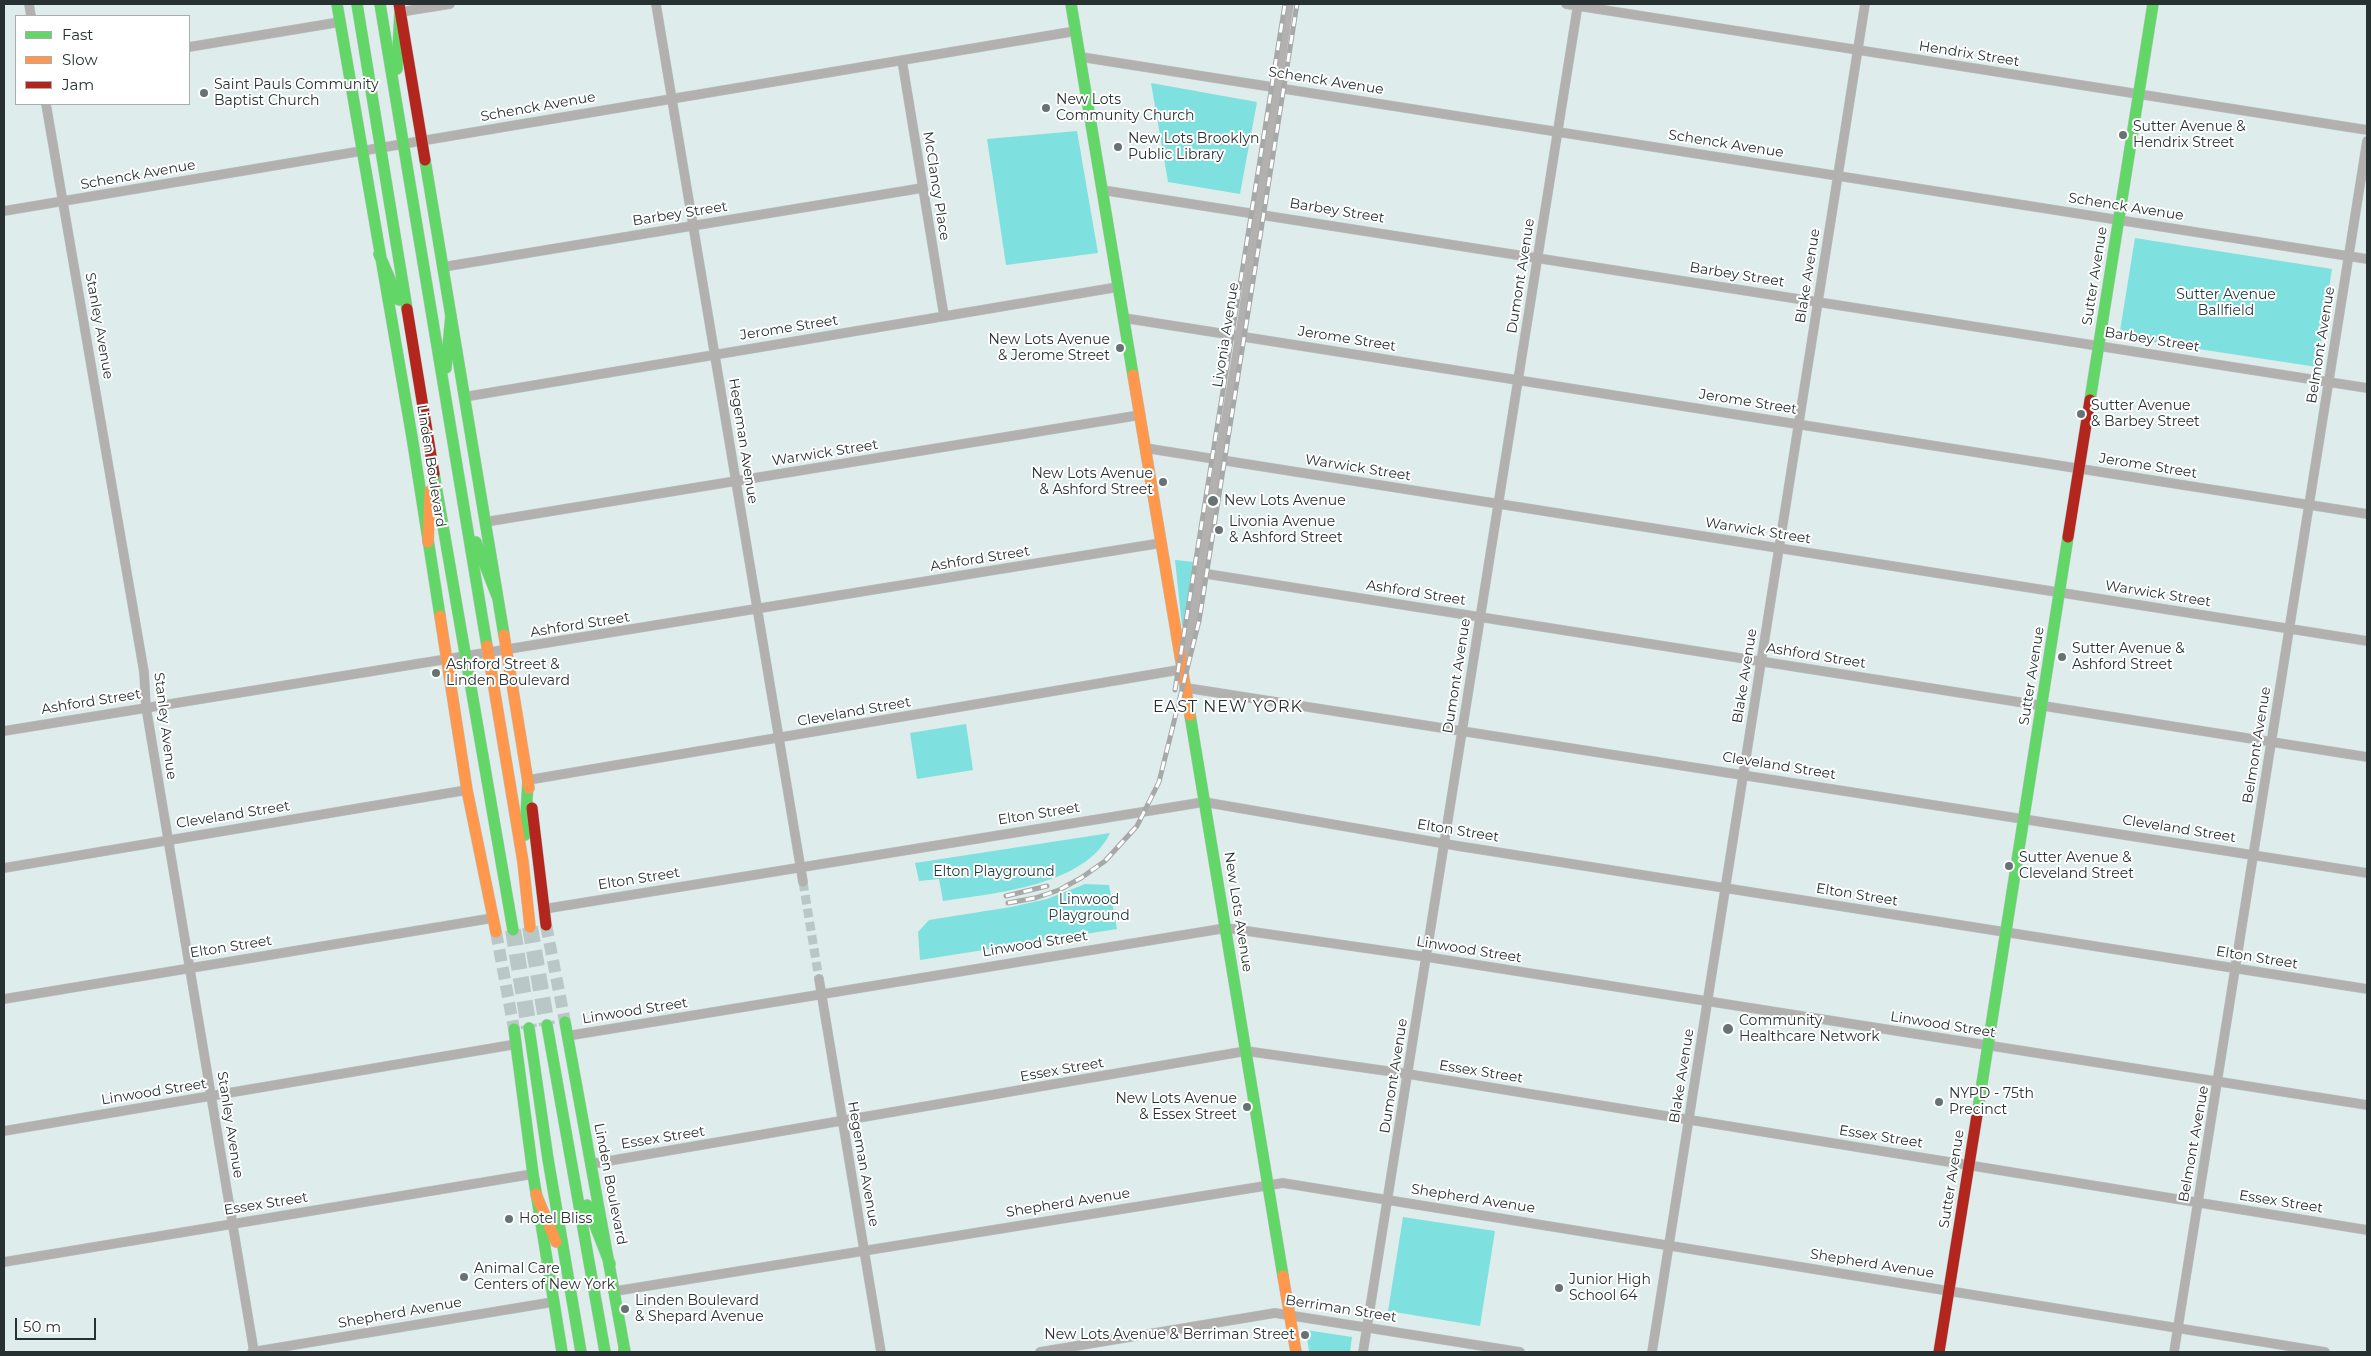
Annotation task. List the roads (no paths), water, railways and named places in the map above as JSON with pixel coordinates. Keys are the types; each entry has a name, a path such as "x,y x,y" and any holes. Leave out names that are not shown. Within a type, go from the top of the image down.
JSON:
{"main road":[{"name":"Linden Boulevard","path":"337,4 428,542 467,790 496,932"},
{"name":"Linden Boulevard","path":"356,4 465,657 513,930"},
{"name":"Linden Boulevard","path":"380,4 523,862 530,927"},
{"name":"New Lots Avenue","path":"1072,4 1296,1352"},
{"name":"Sutter Avenue","path":"1939,1352 2153,4"},
{"path":"396,101 399,8"},
{"path":"399,8 528,780 546,925"},
{"path":"379,254 410,325"},
{"path":"444,392 451,315"},
{"path":"428,542 432,459"},
{"path":"464,510 497,596"},
{"path":"523,862 528,780"},
{"name":"Linden Boulevard","path":"565,1022 616,1291 624,1350"},
{"path":"547,1025 605,1352"},
{"path":"529,1028 580,1349"},
{"path":"514,1029 533,1174 562,1352"},
{"path":"575,1176 610,1264"},
{"path":"536,1194 568,1270"}],"street":[{"path":"399,8 450,4"},
{"name":"Hegeman Avenue","path":"656,4 803,882"},
{"name":"Livonia Avenue","path":"1184,669 1240,336 1290,4"},
{"name":"Hendrix Street","path":"1566,4 2367,130"},
{"name":"Blake Avenue","path":"1652,1352 1866,4"},
{"name":"Dumont Avenue","path":"1363,1352 1577,5"},
{"path":"190,47 340,22"},
{"name":"Schenck Avenue","path":"4,211 1076,31"},
{"name":"Schenck Avenue","path":"1081,57 2367,259"},
{"name":"McClancy Place","path":"902,60 944,316"},
{"name":"Stanley Avenue","path":"46,105 144,672 146,707 253,1352"},
{"name":"Belmont Avenue","path":"2174,1352 2219,1082 2367,141"},
{"name":"Barbey Street","path":"443,266 922,188"},
{"name":"Barbey Street","path":"1102,190 1258,212 2367,388"},
{"name":"Jerome Street","path":"464,397 1118,287"},
{"name":"Jerome Street","path":"1124,318 2367,514"},
{"name":"Warwick Street","path":"485,522 1140,415"},
{"name":"Warwick Street","path":"1145,448 2367,641"},
{"name":"Ashford Street","path":"4,731 1161,543"},
{"name":"Ashford Street","path":"1201,574 2367,757"},
{"name":"Cleveland Street","path":"528,780 1184,669"},
{"name":"Cleveland Street","path":"1187,688 2367,873"},
{"name":"Cleveland Street","path":"4,868 467,790"},
{"name":"Elton Street","path":"544,909 1204,802 1445,844 2367,989"},
{"name":"Elton Street","path":"4,1000 493,918"},
{"name":"Linwood Street","path":"567,1036 1226,928 1427,957 2367,1105"},
{"name":"Hegeman Avenue","path":"819,980 881,1352"},
{"name":"Linwood Street","path":"4,1131 517,1044"},
{"name":"Essex Street","path":"591,1164 1246,1051 1408,1074 2367,1230"},
{"name":"Essex Street","path":"4,1262 533,1174"},
{"name":"Shepherd Avenue","path":"616,1291 1268,1184 1286,1184 2325,1352"},
{"name":"Shepherd Avenue","path":"253,1352 553,1302"},
{"name":"Berriman Street","path":"1040,1352 1275,1313 1520,1352"}],"tunnel":[{"path":"803,882 819,979"},
{"path":"546,925 565,1022"},
{"path":"530,927 547,1025"},
{"path":"513,930 529,1028"},
{"path":"496,932 514,1029"}],"railway":[{"path":"1175,690 1285,4"},
{"path":"1008,903 1035,898 1059,890 1081,878 1105,861 1137,826 1159,782 1199,621 1297,4"},
{"path":"1006,896 1047,886"}],"place":[{"name":"Saint Pauls Community Baptist Church","path":"204,93"},
{"name":"New Lots Community Church","path":"1046,108"},
{"name":"Sutter Avenue & Hendrix Street","path":"2123,135"},
{"name":"New Lots Brooklyn Public Library","path":"1118,147"},
{"name":"New Lots Avenue & Jerome Street","path":"1120,348"},
{"name":"Sutter Avenue & Barbey Street","path":"2081,414"},
{"name":"New Lots Avenue & Ashford Street","path":"1163,482"},
{"name":"New Lots Avenue","path":"1213,501"},
{"name":"Livonia Avenue & Ashford Street","path":"1219,530"},
{"name":"Sutter Avenue & Ashford Street","path":"2062,657"},
{"name":"Ashford Street & Linden Boulevard","path":"436,673"},
{"name":"Sutter Avenue & Cleveland Street","path":"2009,866"},
{"name":"Community Healthcare Network","path":"1728,1029"},
{"name":"NYPD - 75th Precinct","path":"1939,1102"},
{"name":"New Lots Avenue & Essex Street","path":"1247,1107"},
{"name":"Hotel Bliss","path":"509,1219"},
{"name":"Animal Care Centers of New York","path":"464,1277"},
{"name":"Junior High School 64","path":"1559,1288"},
{"name":"Linden Boulevard & Shepard Avenue","path":"625,1309"},
{"name":"New Lots Avenue & Berriman Street","path":"1305,1335"}],"district":[{"name":"EAST NEW YORK","path":"1228,707"}],"park label":[{"name":"Sutter Avenue Ballfield","path":"2226,304"},
{"name":"Elton Playground","path":"994,872"},
{"name":"Linwood Playground","path":"1089,908"}]}
